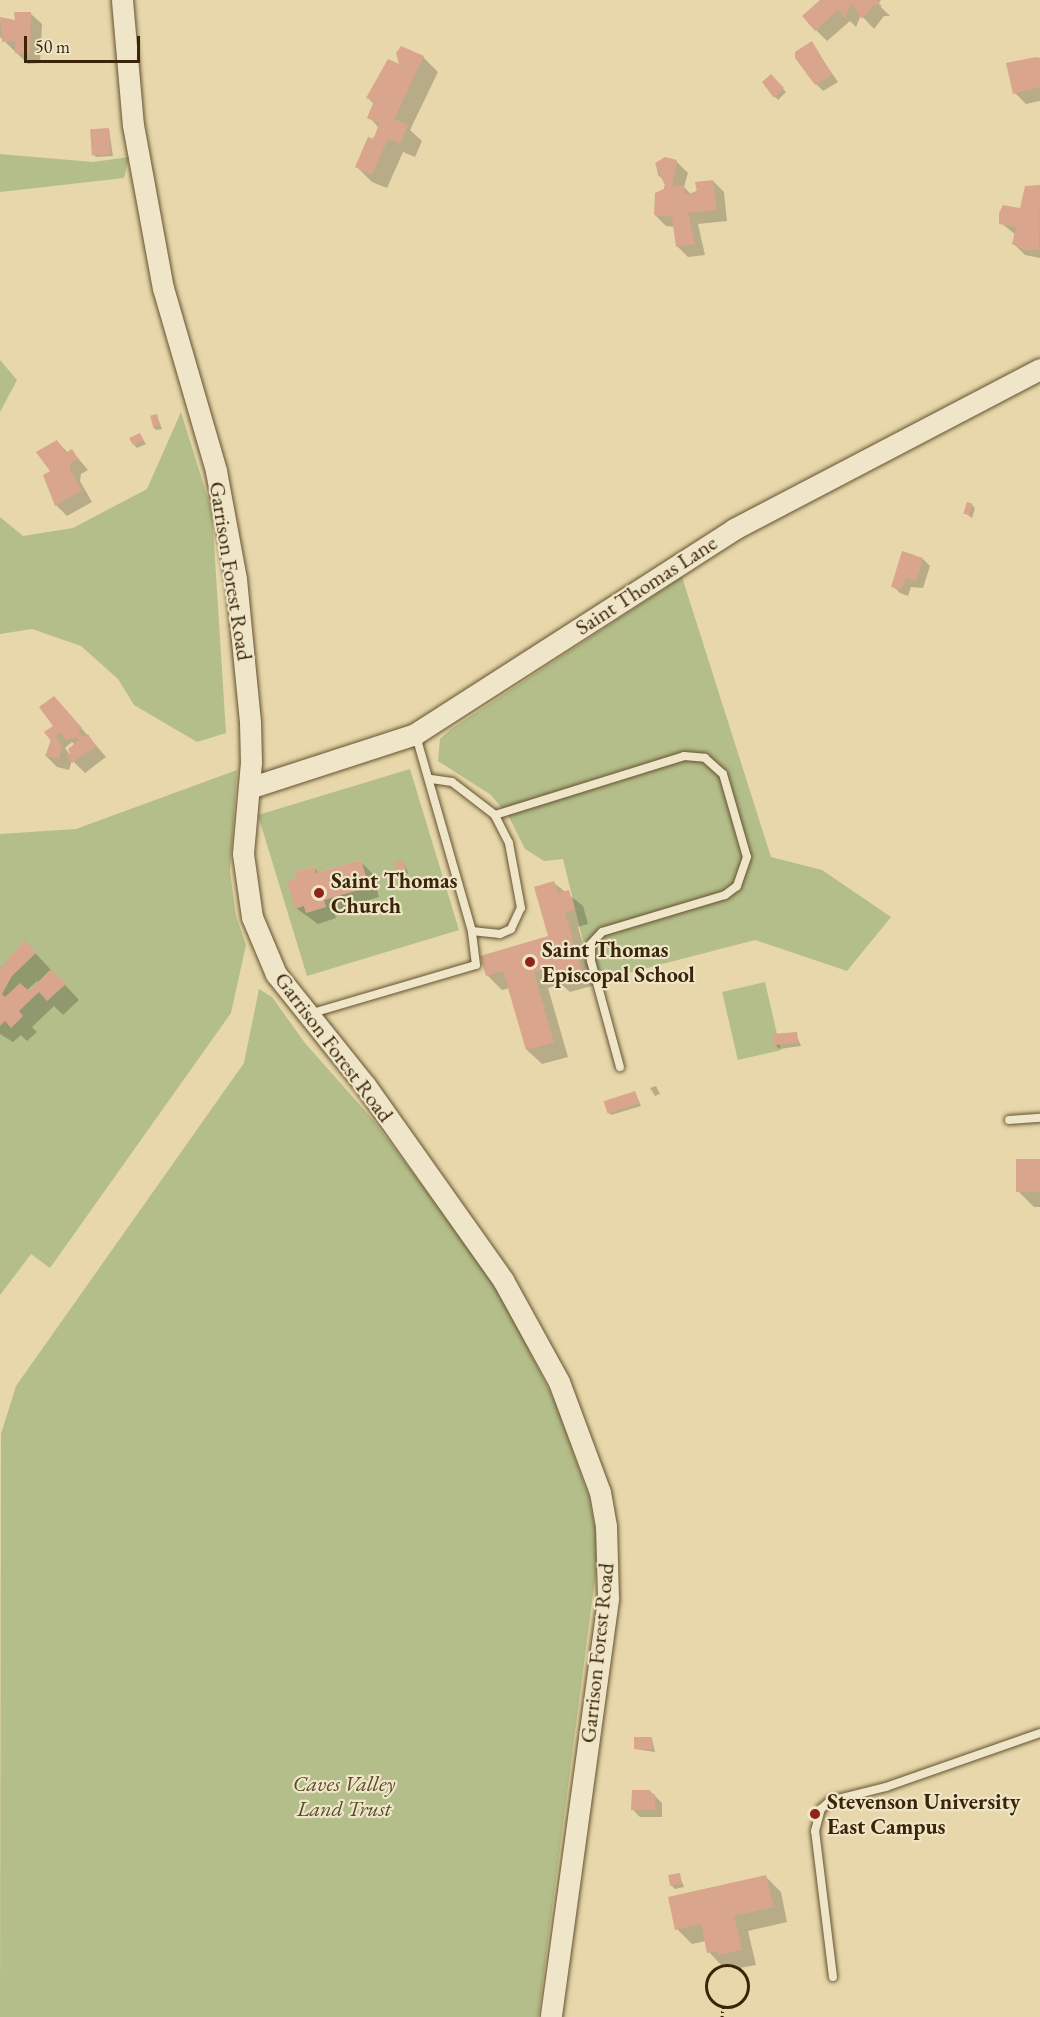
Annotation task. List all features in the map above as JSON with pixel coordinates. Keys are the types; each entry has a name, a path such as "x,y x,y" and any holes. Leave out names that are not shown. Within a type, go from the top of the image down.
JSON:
{"main road":[{"name":"Garrison Forest Road","path":"122,0 133,125 163,288 216,471 228,527 250,722 249,788 243,854 252,917 276,974 365,1085 503,1280 559,1382 600,1492 609,1563 608,1599 551,2017"},
{"name":"Saint Thomas Lane","path":"249,788 415,734 734,529 1040,369"}],"lane":[{"path":"306,1014 476,966 472,931 431,779 415,734"},
{"path":"495,815 684,756 705,759 723,774 747,857 737,886 725,895 602,932 591,944 591,961 620,1067"},
{"path":"431,779 452,782 495,815 509,843 521,908 511,929 500,933 472,931"},
{"path":"1010,1120 1040,1118"},
{"path":"833,1977 815,1831 821,1809 830,1801 886,1787 1040,1733"}],"path":[{"path":"728,1965 743,1973 747,1990 742,2001 723,2007 709,1997 706,1985 716,1968 728,1965"},
{"path":"722,2017 723,2007"}],"green space":[{"path":"0,154 93,162 129,157 124,178 0,192"},
{"path":"0,360 17,380 0,412"},
{"path":"181,412 212,512 226,733 197,742 134,705 118,679 81,646 32,629 0,634 0,517 23,536 73,528 147,489"},
{"path":"682,577 771,857 822,870 891,917 847,971 755,940 593,982 563,859 544,861 525,849 509,817 491,795 438,761 440,739 451,729"},
{"path":"410,769 459,930 307,976 258,815","holes":["361,860 369,886 324,900 326,907 306,913 294,872 314,866 316,873"]},
{"path":"237,770 230,871 236,916 246,945 231,1013 50,1268 31,1254 0,1295 0,834 76,829"},
{"path":"765,982 781,1050 738,1060 722,992"},
{"name":"Caves Valley Land Trust","path":"259,989 272,997 305,1043 373,1120 495,1282 555,1402 589,1497 599,1548 538,2017 0,2017 1,1434 16,1386 244,1063"}],"building":[{"path":"820,0 876,0 882,6 873,5 862,19 851,3 845,18 838,10 815,31 802,16"},
{"path":"14,12 31,12 30,53 15,53 15,41 2,42 0,17 15,20"},
{"path":"812,41 832,75 815,85 795,58 795,52"},
{"path":"401,46 424,56 394,119 408,125 400,144 388,139 372,175 355,167 368,137 374,139 379,123 367,118 374,101 366,98 388,59 399,64 396,53"},
{"path":"1040,58 1040,87 1013,94 1006,63"},
{"path":"771,74 784,88 774,98 762,82"},
{"path":"109,128 111,154 92,155 90,129"},
{"path":"665,157 677,160 672,187 684,185 685,194 697,192 695,182 713,180 717,210 688,213 695,244 676,247 672,217 654,215 655,193 666,188 655,163"},
{"path":"1040,185 1039,250 1025,250 1012,244 1016,227 999,224 999,213 1003,205 1020,208 1025,186"},
{"path":"157,414 160,426 153,427 150,416"},
{"path":"140,433 144,441 133,445 129,438"},
{"path":"57,440 65,453 72,449 78,459 71,463 70,469 82,490 55,506 43,475 50,471 36,452"},
{"path":"967,502 973,504 969,515 963,513"},
{"path":"902,551 923,558 916,581 906,578 901,590 891,587"},
{"path":"54,696 82,728 78,731 83,737 88,734 96,746 72,763 67,755 70,753 68,749 79,740 76,737 66,740 60,732 55,736 62,746 59,759 45,756 51,741 44,732 53,726 39,707"},
{"name":"Saint Thomas Church","path":"361,860 369,887 324,900 326,907 306,913 304,906 295,909 287,882 296,879 294,872 314,866 316,873"},
{"path":"404,860 406,870 397,872 395,862"},
{"name":"Saint Thomas Episcopal School","path":"554,881 558,893 569,890 575,910 565,912 581,970 553,978 550,968 534,973 554,1043 526,1050 503,971 486,976 480,956 548,936 534,887"},
{"path":"25,940 36,953 12,976 2,994 5,997 20,983 29,991 51,969 66,984 47,1001 39,992 19,1011 23,1016 11,1028 5,1021 0,1026 0,968"},
{"path":"797,1032 798,1043 774,1045 773,1034"},
{"path":"635,1091 639,1103 608,1114 604,1101"},
{"path":"1016,1159 1040,1159 1040,1192 1016,1192"},
{"path":"634,1737 652,1737 652,1749 634,1749"},
{"path":"632,1790 650,1790 650,1794 655,1794 655,1810 631,1810"},
{"path":"680,1873 682,1884 670,1886 668,1875"},
{"path":"766,1875 774,1907 734,1916 742,1950 718,1955 717,1951 707,1953 701,1924 675,1930 668,1897"}],"place":[{"name":"Saint Thomas Church","path":"319,893"},
{"name":"Saint Thomas Episcopal School","path":"530,962"},
{"name":"Stevenson University East Campus","path":"815,1814"}]}
